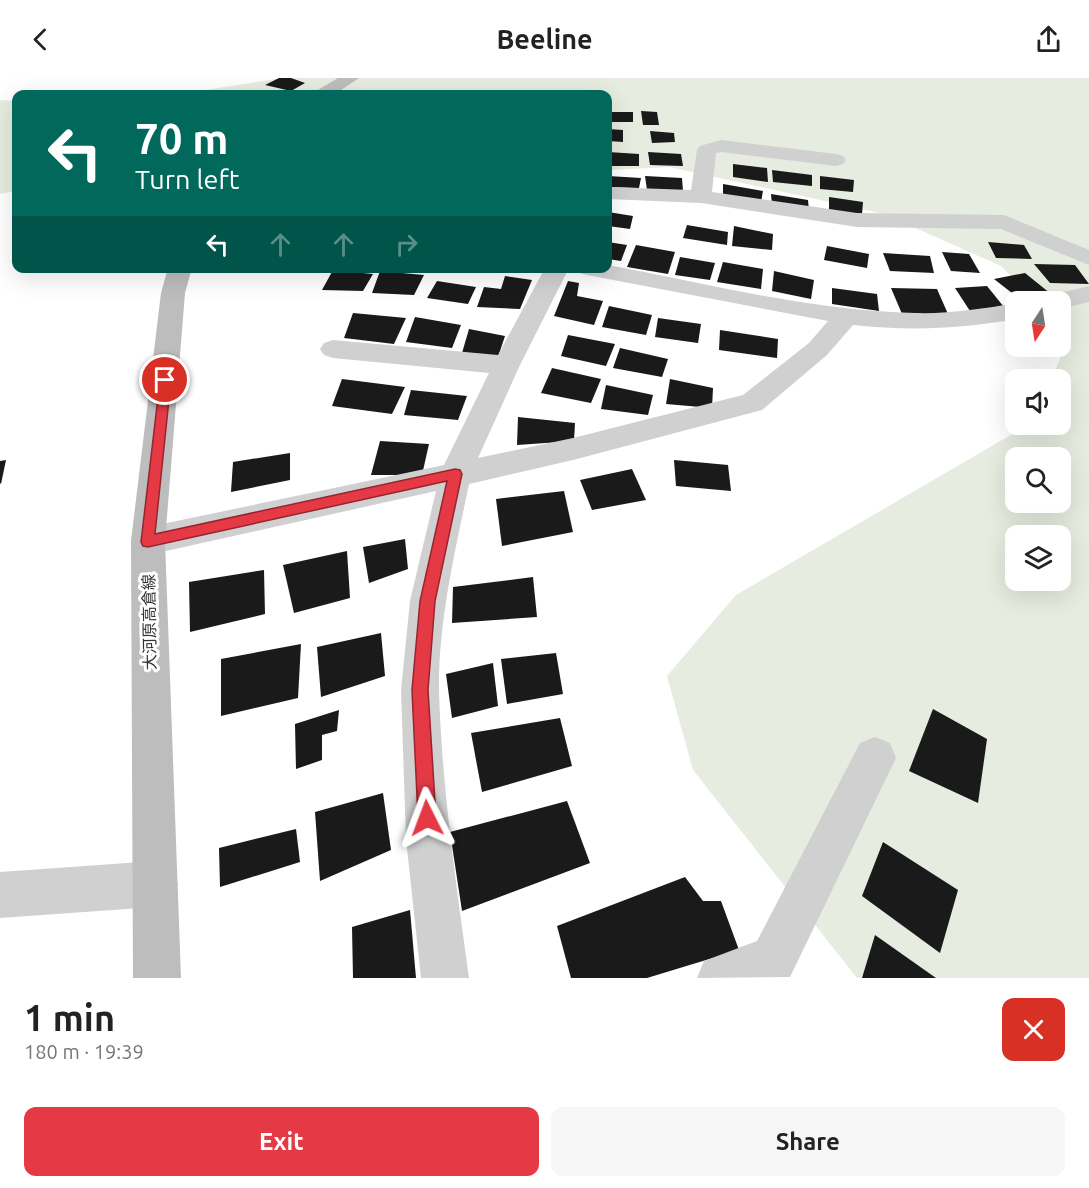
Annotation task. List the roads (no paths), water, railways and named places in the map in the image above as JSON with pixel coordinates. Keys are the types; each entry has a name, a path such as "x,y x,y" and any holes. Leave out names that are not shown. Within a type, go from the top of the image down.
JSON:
{"main road":[{"path":"330,90 350,78"},
{"name":"大河原高倉線","path":"157,978 148,542 173,293 179,273"}],"street":[{"path":"701,197 707,150 721,146 836,160"},
{"path":"612,193 701,197 857,220 1004,222 1089,258"},
{"path":"445,978 428,840 420,690 428,601 455,474 506,365 554,273"},
{"path":"612,273 846,317 949,322 1005,313"},
{"path":"1071,298 1089,294"},
{"path":"148,542 573,449 752,403 818,349 846,317"},
{"path":"333,349 506,365"},
{"path":"721,978 773,960 875,758"},
{"path":"0,895 155,884"}]}
